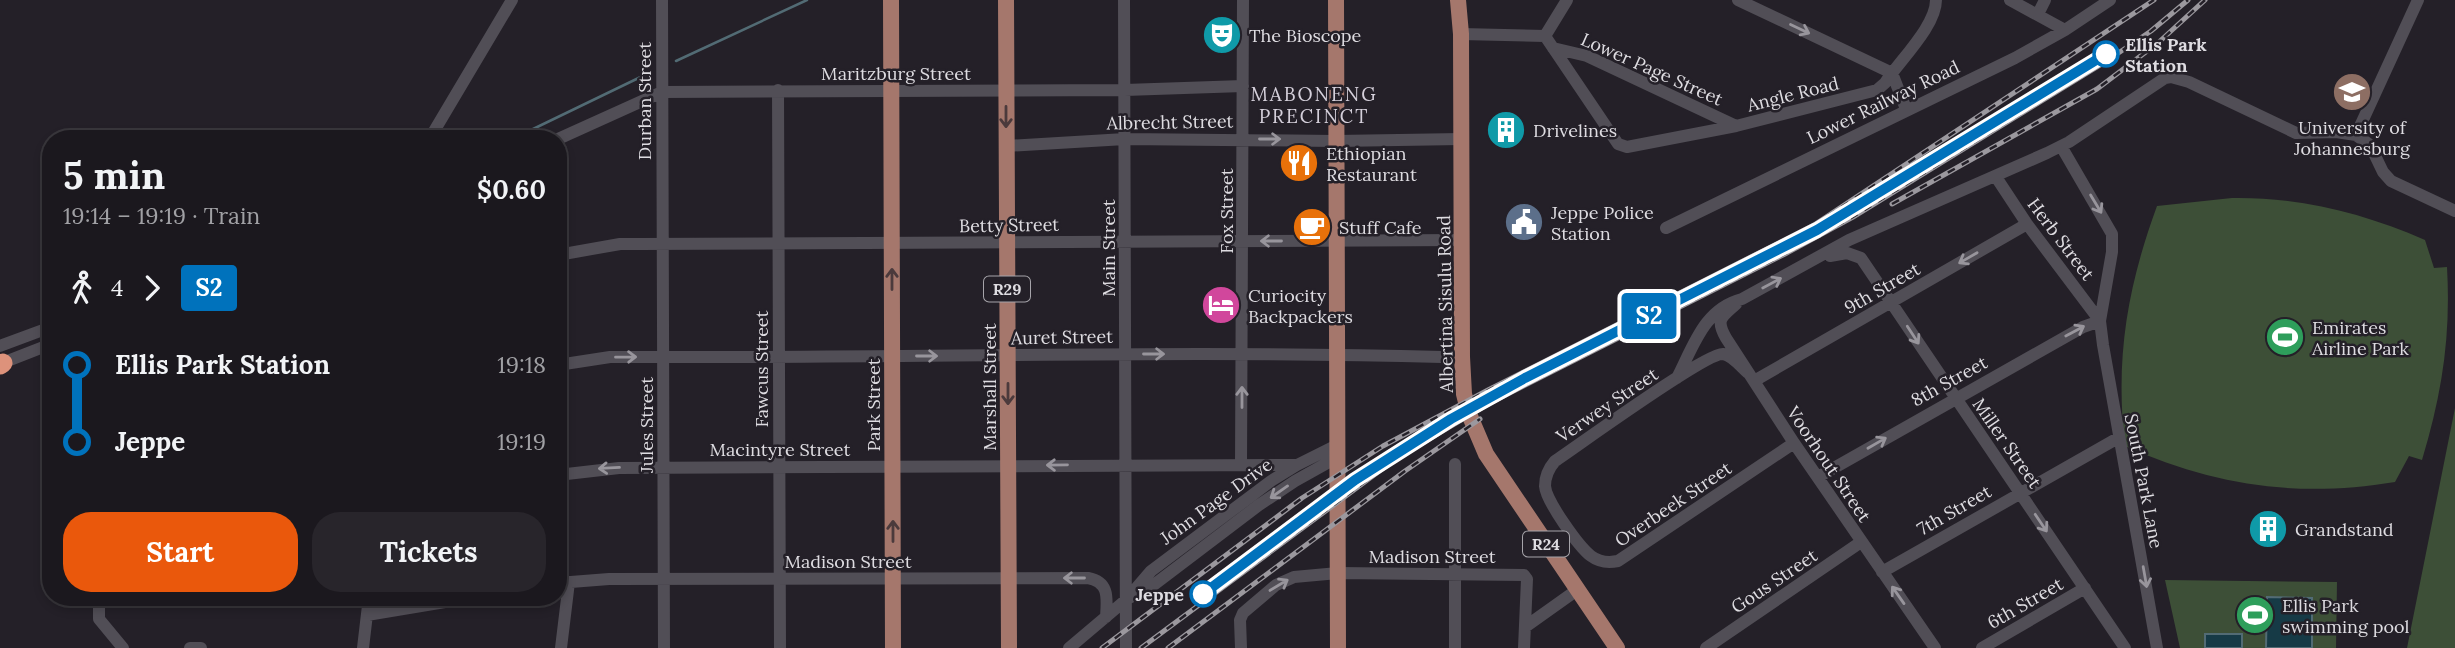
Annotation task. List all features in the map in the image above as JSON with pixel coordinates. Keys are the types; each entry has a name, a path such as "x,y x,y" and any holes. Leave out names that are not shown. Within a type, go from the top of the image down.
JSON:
{"main road":[{"name":"Park Street","path":"891,0 893,648"},
{"name":"Marshall Street","path":"1006,0 1009,648"},
{"path":"1336,0 1338,648"},
{"name":"Albertina Sisulu Road","path":"1458,0 1461,34 1462,321 1465,394 1478,437 1502,479 1617,648"}],"street":[{"path":"435,130 512,0"},
{"name":"Durban Street","path":"662,0 662,202"},
{"name":"Main Street","path":"1124,0 1127,604"},
{"name":"Fox Street","path":"1241,465 1242,0"},
{"path":"1545,36 1567,0"},
{"path":"1738,0 1892,73 1906,109"},
{"name":"Angle Road","path":"1553,48 1618,144 1627,147 1736,127 1871,92 1882,86 1933,16 1936,0"},
{"path":"2010,0 2066,30"},
{"path":"2038,13 2045,0"},
{"name":"Lower Railway Road","path":"1666,228 2015,58 2066,30 2110,0"},
{"path":"2356,135 2418,0"},
{"path":"1461,34 1545,36"},
{"path":"1545,36 1553,48"},
{"name":"Lower Page Street","path":"1553,48 1587,56 1736,127"},
{"path":"1815,261 1820,255 1849,240 1993,179 2061,146 2158,81 2171,77 2189,82 2296,133 2336,132 2356,135 2370,145 2388,179 2455,211"},
{"name":"Maritzburg Street","path":"567,135 662,92 1243,86"},
{"name":"Fawcus Street","path":"778,90 780,648"},
{"name":"Albrecht Street","path":"1006,146 1125,139 1461,139"},
{"path":"2061,146 2112,234 2112,252 2100,321"},
{"path":"1861,258 1860,249 1867,239 1981,188 1993,179"},
{"name":"Herb Street","path":"1993,179 2100,321"},
{"name":"Jules Street","path":"662,202 664,648"},
{"name":"9th Street","path":"1751,377 1891,303 2027,224"},
{"name":"Betty Street","path":"567,253 620,244 1462,240"},
{"path":"1742,299 1815,261 1842,253 1861,258"},
{"name":"Miller Street","path":"1861,258 2125,648"},
{"name":"Verwey Street","path":"1677,378 1712,315 1723,305 1742,299"},
{"name":"Voorhout Street","path":"1742,299 1722,317 1720,326 1928,646"},
{"name":"8th Street","path":"1818,477 1954,398 2083,327 2100,321"},
{"name":"South Park Lane","path":"2100,321 2118,438 2157,648"},
{"path":"1,359 42,333"},
{"path":"1,359 42,347"},
{"name":"Auret Street","path":"567,364 610,357 663,356 1337,354 1441,357"},
{"name":"Verwey Street","path":"1555,461 1714,356 1721,354 1731,358 1751,377"},
{"name":"7th Street","path":"1882,572 2118,438"},
{"name":"Overbeek Street","path":"1555,461 1550,467 1545,489 1551,503 1586,552 1597,560 1611,563 1630,555 1794,443"},
{"name":"John Page Drive","path":"1127,604 1151,571 1271,481 1297,465 1337,456"},
{"name":"John Page Drive","path":"1069,648 1106,617 1295,481 1337,456"},
{"path":"1455,464 1455,648"},
{"name":"Macintyre Street","path":"567,474 603,468 1297,465"},
{"name":"Gous Street","path":"1706,648 1861,542"},
{"path":"1241,648 1240,620 1246,608 1284,580 1305,574 1338,573"},
{"name":"Madison Street","path":"1338,573 1526,576 1525,627"},
{"name":"Madison Street","path":"567,582 1094,579 1103,584 1107,592 1106,617"},
{"name":"6th Street","path":"1982,648 2085,588"},
{"path":"1524,648 1525,627 1577,590"},
{"path":"1126,648 1127,604"},
{"path":"99,606 99,619 123,648"},
{"path":"363,648 368,606"},
{"path":"367,615 421,606"},
{"path":"561,648 563,606"},
{"path":"190,648 201,648"}],"green space":[{"name":"Emirates Airline Park","path":"2232,198 2307,204 2378,222 2425,240 2434,268 2447,267 2448,317 2444,365 2435,412 2422,460 2409,456 2395,482 2325,489 2257,485 2192,471 2125,446 2122,383 2126,324 2138,266 2157,206"},
{"path":"2455,408 2455,648 2407,648"},
{"name":"Ellis Park swimming pool","path":"2165,580 2337,582 2336,648 2180,648"}],"water":[{"path":"2267,597 2312,598 2312,648 2266,648"},
{"path":"2205,634 2242,634 2242,648 2205,648"}],"waterway":[{"path":"676,61 807,0"},
{"path":"531,130 651,72"}],"railway":[{"path":"1102,648 1302,498 1383,446 1814,225 2154,0"},
{"path":"1141,648 1397,458 1488,404 1853,217 2108,60 2151,31 2188,0"},
{"path":"1892,204 2097,89 2159,42 2205,0"},
{"path":"1168,648 1405,471 1480,419"}],"train":[{"name":"S2","path":"1203,594 1394,453 1525,378 1817,230 2106,54"}],"place":[{"name":"The Bioscope","path":"1222,35"},
{"name":"Ellis Park Station","path":"2106,54"},
{"name":"University of Johannesburg","path":"2352,92"},
{"name":"Drivelines","path":"1506,130"},
{"name":"Ethiopian Restaurant","path":"1299,163"},
{"name":"Jeppe Police Station","path":"1524,222"},
{"name":"Stuff Cafe","path":"1312,227"},
{"name":"Curiocity Backpackers","path":"1221,305"},
{"name":"Emirates Airline Park","path":"2285,337"},
{"name":"Grandstand","path":"2268,529"},
{"name":"Jeppe","path":"1203,594"},
{"name":"Ellis Park swimming pool","path":"2255,615"}],"district":[{"name":"MABONENG PRECINCT","path":"1314,105"}]}
